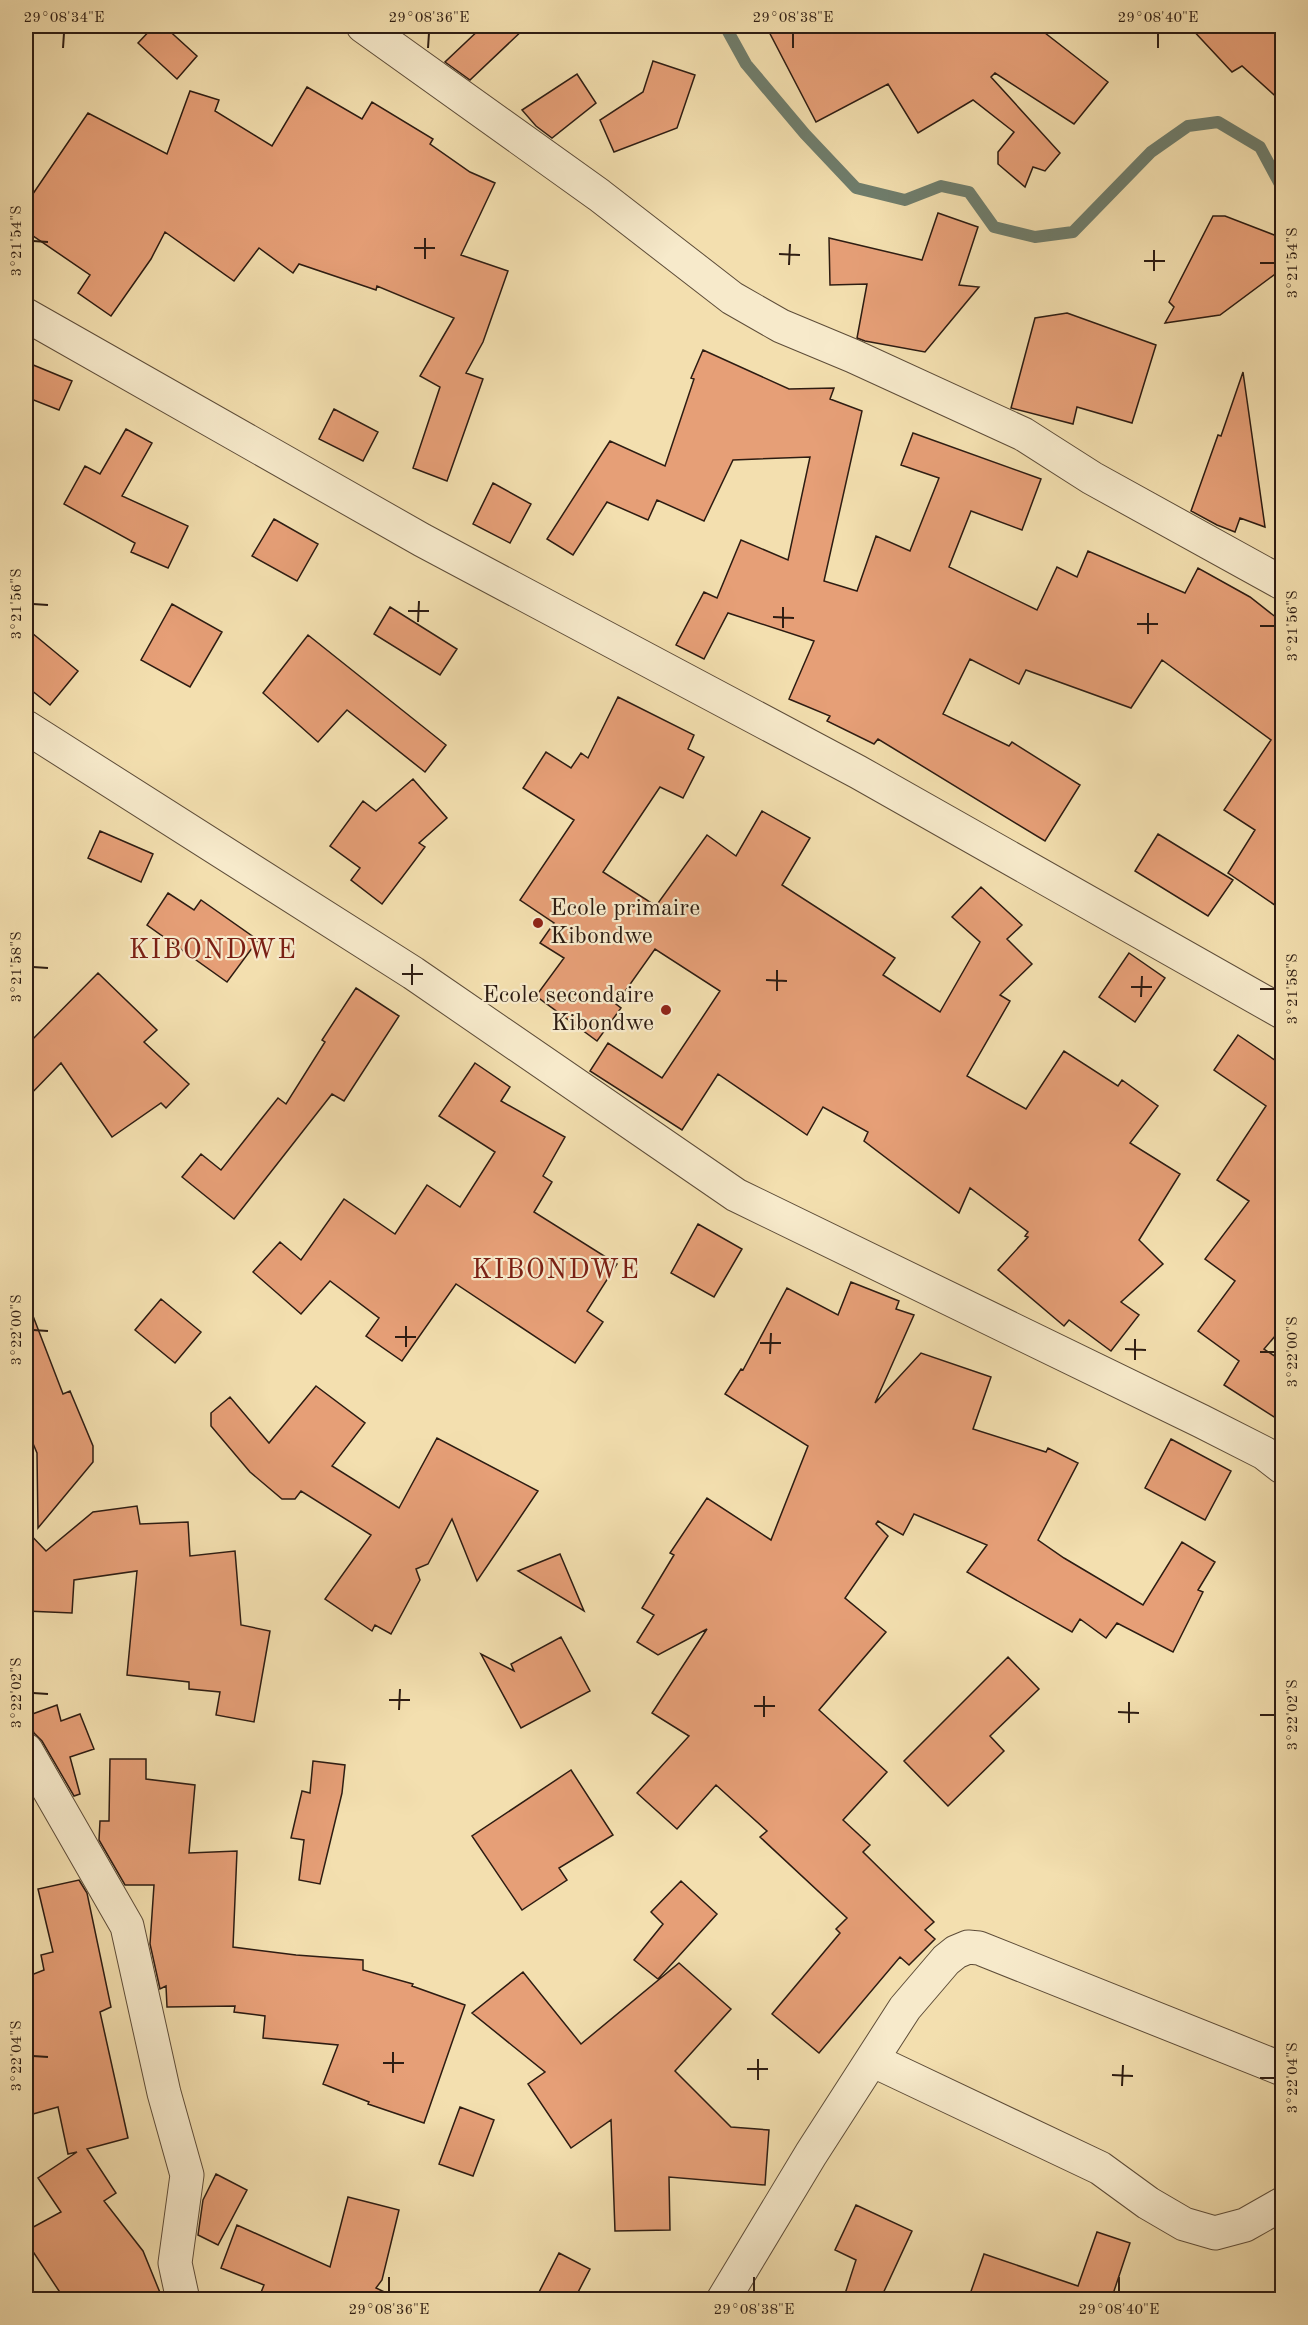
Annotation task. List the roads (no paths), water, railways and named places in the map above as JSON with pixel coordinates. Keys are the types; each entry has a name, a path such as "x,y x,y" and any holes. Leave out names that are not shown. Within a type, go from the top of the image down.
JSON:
{"street":[{"path":"363,26 600,195 732,298 781,326 853,356 1023,434 1092,478 1282,583"},
{"path":"26,315 422,540 858,772 1282,1012"},
{"path":"26,727 412,973 736,1195 1201,1421 1264,1453 1282,1467"},
{"path":"26,1750 127,1926 164,2093 187,2175 175,2263 183,2300"},
{"path":"723,2300 811,2154 905,2008 946,1960 956,1952 968,1947 979,1948 1282,2069"},
{"path":"872,2060 1100,2168 1148,2204 1184,2224 1215,2233 1245,2225 1282,2204"}],"waterway":[{"path":"725,26 746,64 805,134 856,188 905,200 941,186 969,192 994,227 1035,237 1073,232 1151,152 1188,126 1218,122 1260,147 1282,188"}],"place":[{"name":"Ecole primaire Kibondwe","path":"538,923"},
{"name":"Ecole secondaire Kibondwe","path":"666,1010"}],"district":[{"name":"KIBONDWE","path":"213,950"},
{"name":"KIBONDWE","path":"556,1270"}]}
